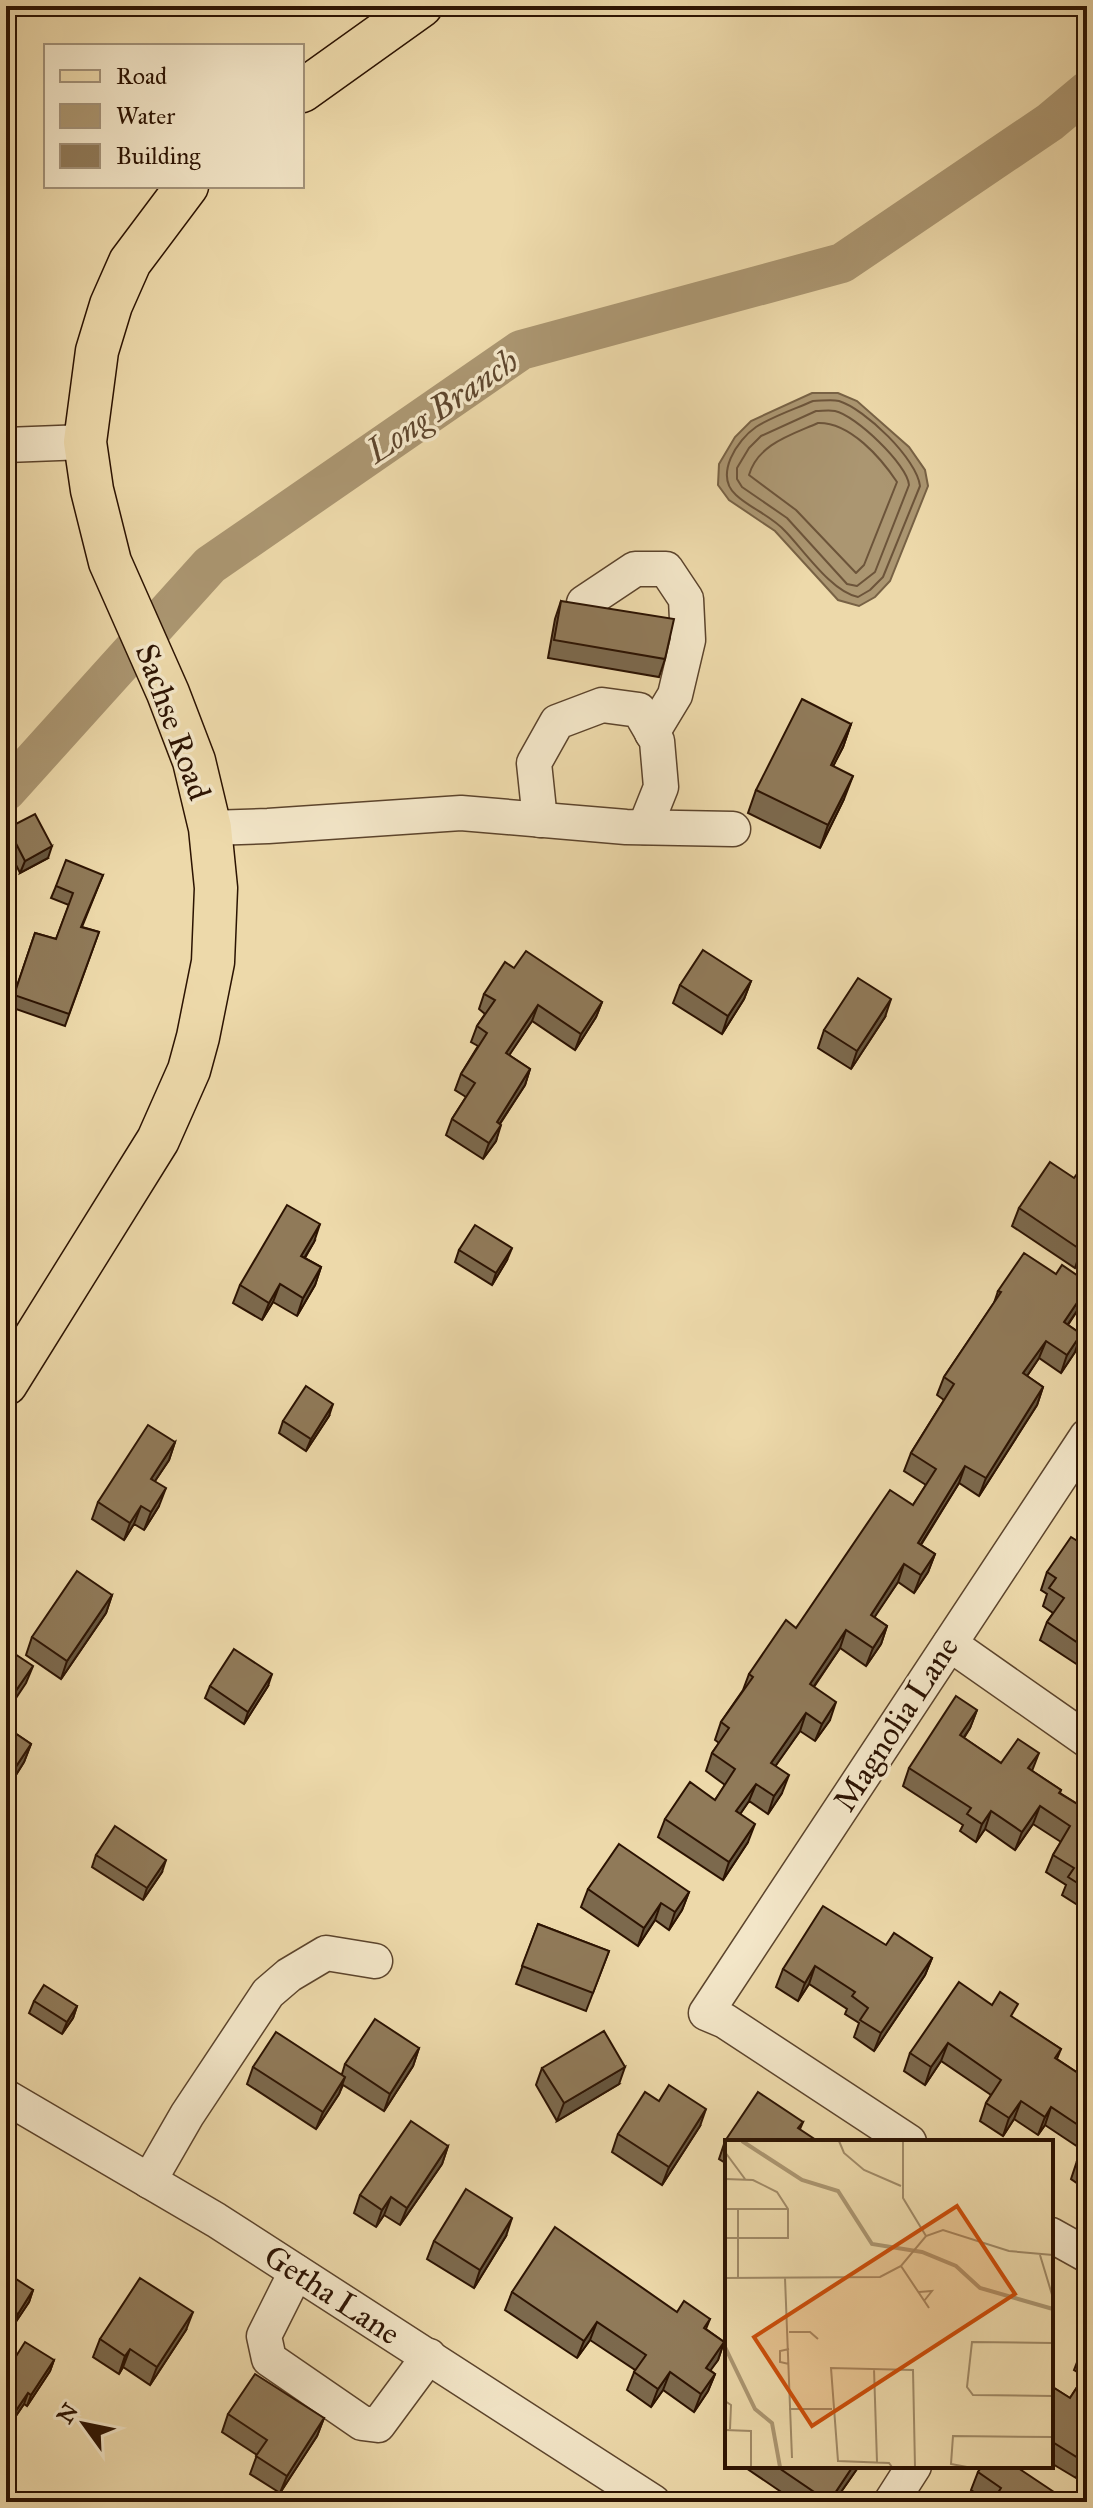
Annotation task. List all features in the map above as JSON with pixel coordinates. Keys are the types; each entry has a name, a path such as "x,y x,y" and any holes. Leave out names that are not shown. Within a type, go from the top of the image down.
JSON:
{"main road":[{"path":"304,90 421,6"},
{"name":"Sachse Road","path":"6,1384 158,1140 189,1070 213,962 216,888 210,828 194,761 168,693 110,562 92,490 85,442 97,351 111,305 130,262 186,188"}],"street":[{"path":"6,445 85,442"},
{"path":"584,603 635,569 666,569 686,599 688,640 675,695 652,733"},
{"path":"540,820 534,763 557,722 602,705 639,710 657,741 661,787 645,827"},
{"path":"210,828 461,813 645,827 733,829"},
{"name":"Magnolia Lane","path":"906,2140 725,2021 706,2013 1087,1436"},
{"path":"950,1644 1087,1740"},
{"path":"149,2181 187,2115 268,1993 289,1975 326,1953 375,1961"},
{"name":"Getha Lane","path":"6,2097 296,2272 653,2502"},
{"path":"296,2272 264,2336 269,2359 362,2423 378,2425 429,2356"},
{"path":"891,2502 913,2468"}],"water":[{"path":"812,393 838,393 857,401 909,447 925,470 928,486 890,581 875,597 859,606 838,600 775,531 729,500 718,485 719,464 735,437 751,421"}],"building":[{"path":"561,601 674,619 665,659 554,640"},
{"path":"802,699 851,724 831,765 853,776 828,825 756,790"},
{"path":"35,814 52,846 25,861 8,828"},
{"path":"66,860 103,875 81,927 99,932 69,1014 14,995 35,933 56,939 73,893 56,886"},
{"path":"703,950 751,981 728,1016 680,985"},
{"path":"526,951 602,1002 581,1034 538,1005 506,1053 530,1069 497,1122 501,1125 489,1143 452,1119 475,1083 461,1074 487,1033 477,1026 495,1000 484,994 505,962 514,968"},
{"path":"858,978 891,999 857,1051 824,1030"},
{"path":"1050,1162 1074,1178 1079,1171 1087,1176 1087,1204 1078,1217 1087,1223 1087,1242 1081,1250 1019,1208"},
{"path":"287,1205 320,1224 301,1256 321,1267 303,1298 280,1284 269,1303 240,1285"},
{"path":"475,1225 512,1248 496,1273 459,1250"},
{"path":"1024,1253 1056,1274 1062,1265 1087,1282 1087,1288 1064,1322 1081,1334 1067,1355 1046,1341 1023,1373 1043,1387 986,1478 965,1466 918,1543 935,1554 921,1575 904,1564 871,1615 887,1626 873,1648 846,1630 810,1684 836,1702 822,1724 806,1713 771,1763 789,1775 774,1796 756,1784 736,1811 755,1824 729,1862 665,1819 690,1782 715,1800 735,1769 712,1753 729,1728 721,1722 753,1677 749,1674 786,1620 796,1628 890,1490 913,1505 936,1469 911,1453 954,1384 944,1377"},
{"path":"306,1386 333,1404 311,1439 283,1421"},
{"path":"148,1425 175,1442 151,1479 166,1488 151,1512 141,1506 130,1523 98,1502"},
{"path":"1071,1537 1087,1547 1087,1649 1047,1622 1064,1598 1049,1588 1056,1578 1047,1572"},
{"path":"77,1571 112,1595 67,1661 32,1637"},
{"path":"6,1648 33,1666 6,1705"},
{"path":"234,1649 272,1674 248,1712 210,1686"},
{"path":"956,1696 977,1710 960,1735 1001,1763 1018,1739 1039,1753 1028,1768 1087,1810 1087,1889 1068,1877 1074,1868 1053,1855 1070,1826 1040,1806 1022,1832 991,1811 982,1824 967,1814 971,1808 909,1768"},
{"path":"6,1727 31,1744 15,1768 6,1762"},
{"path":"115,1826 166,1860 147,1888 96,1855"},
{"path":"619,1844 689,1892 675,1912 661,1903 644,1928 588,1889"},
{"path":"823,1906 886,1945 894,1933 932,1958 881,2033 860,2020 868,2008 852,1996 855,1992 815,1966 805,1983 783,1969"},
{"path":"538,1924 609,1951 593,1993 522,1966"},
{"path":"959,1982 992,2005 1000,1992 1018,2004 1011,2016 1061,2049 1055,2058 1087,2079 1087,2131 1051,2107 1045,2117 1021,2101 1009,2118 986,2103 1001,2080 948,2043 931,2067 910,2053"},
{"path":"44,1985 77,2006 67,2022 34,2001"},
{"path":"375,2019 419,2048 390,2094 345,2064"},
{"path":"604,2031 625,2067 564,2103 542,2068"},
{"path":"276,2032 345,2077 323,2112 253,2067"},
{"path":"669,2085 706,2109 669,2167 618,2134 645,2092 659,2101"},
{"path":"758,2092 803,2122 798,2128 816,2140 726,2140"},
{"path":"411,2121 448,2146 407,2208 391,2197 382,2210 360,2195"},
{"path":"1087,2147 1087,2168 1077,2161"},
{"path":"466,2189 512,2218 480,2270 434,2241"},
{"path":"555,2227 677,2312 684,2301 710,2319 704,2328 724,2342 706,2368 715,2374 701,2394 670,2372 658,2389 634,2372 646,2355 597,2322 584,2341 512,2292"},
{"path":"10,2275 33,2290 18,2314 6,2306 6,2282"},
{"path":"140,2278 193,2312 157,2367 130,2349 125,2356 100,2339"},
{"path":"25,2342 54,2360 31,2395 28,2393 13,2415 6,2410 6,2387 10,2381 6,2379 6,2372"},
{"path":"1087,2342 1087,2356 1081,2352"},
{"path":"1087,2372 1087,2454 1083,2461 1053,2442 1053,2387 1070,2398"},
{"path":"255,2374 324,2418 287,2476 256,2456 267,2440 228,2414"},
{"path":"779,2468 852,2468 829,2502"},
{"path":"981,2468 1018,2468 1063,2498 1061,2502 992,2502 1001,2488 978,2472"}],"waterway":[{"name":"Long Branch","path":"6,791 210,565 521,350 842,263 1050,122 1087,91"}]}
